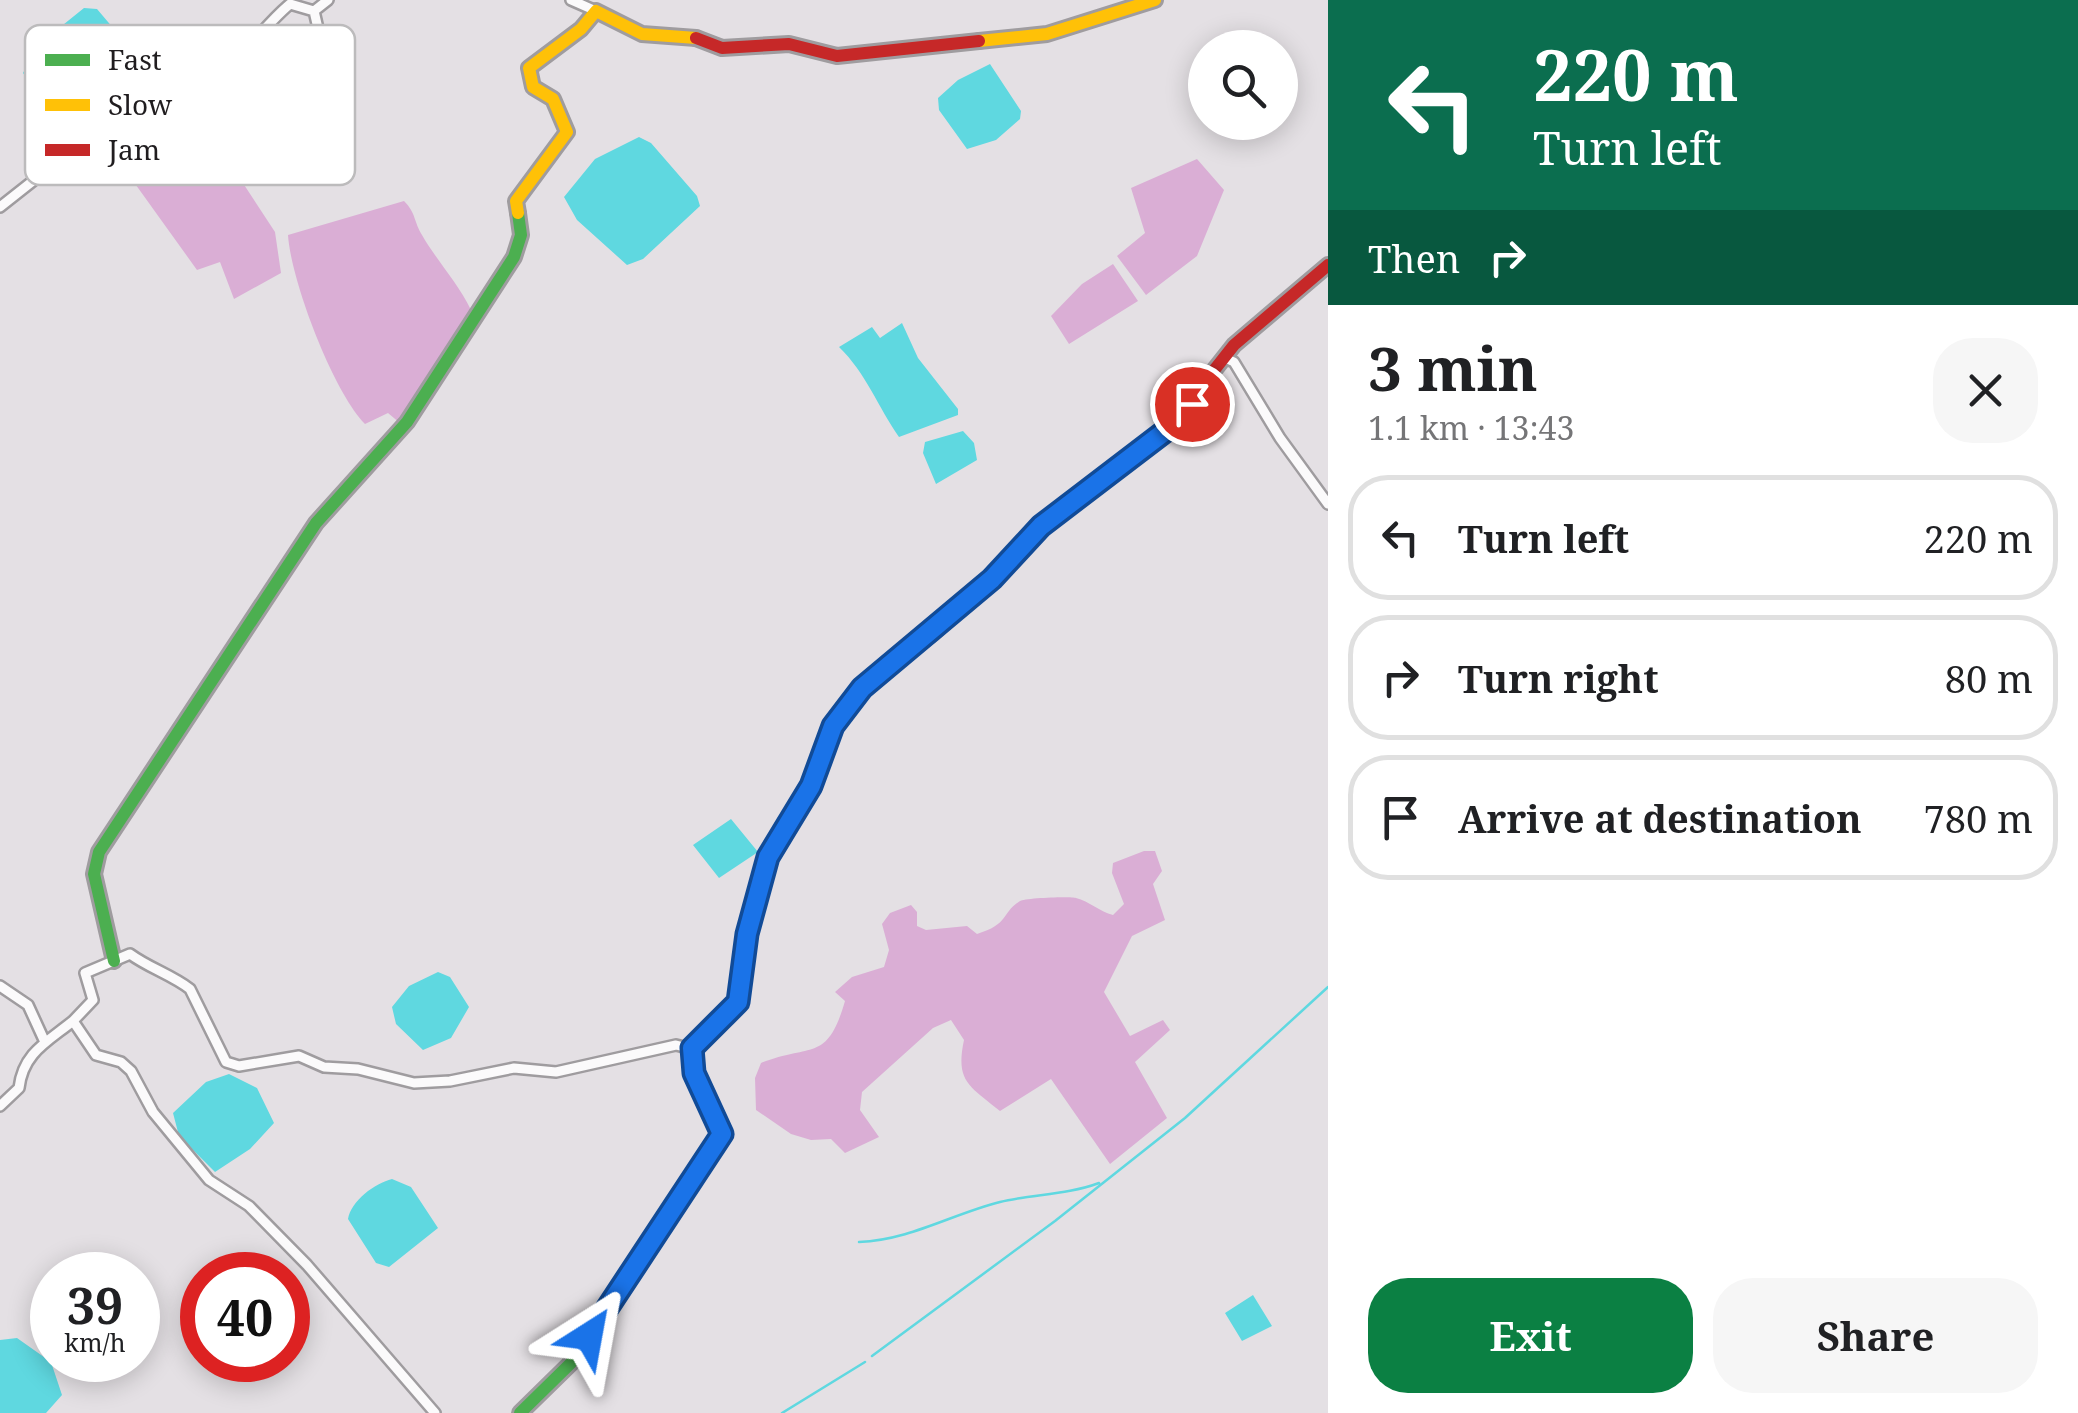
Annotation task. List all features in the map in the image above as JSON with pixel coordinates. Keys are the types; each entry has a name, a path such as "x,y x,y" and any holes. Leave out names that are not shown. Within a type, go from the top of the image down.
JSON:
{"street":[{"path":"314,11 328,0"},
{"path":"571,0 642,34 694,37 722,48 789,44 837,56 1047,34 1155,0"},
{"path":"272,25 290,4 314,11"},
{"path":"314,11 317,25"},
{"path":"114,961 94,874 99,852 316,523 408,422 498,286 521,235 516,201 568,132 552,99 532,87 529,68 581,29 596,11"},
{"path":"0,207 32,185"},
{"path":"520,1413 571,1363 722,1134 694,1073 692,1048 738,1002 747,934 768,857 811,786 833,726 852,698 992,579 1041,526 1172,426 1234,345 1328,264"},
{"path":"1225,358 1234,362 1280,438 1328,504"},
{"path":"0,1106 19,1088 19,1074 44,1040 73,1022 94,1000 86,973 130,954 190,988 226,1062 240,1066 299,1056 324,1067 358,1069 414,1083 450,1081 514,1068 556,1072 676,1045 692,1048"},
{"path":"0,986 28,1004 44,1040"},
{"path":"73,1022 96,1055 120,1062 131,1071 153,1112 209,1180 248,1206 307,1265 435,1413"}],"shaded area":[{"path":"1197,159 1224,190 1197,256 1146,295 1117,256 1145,233 1131,188"},
{"path":"136,185 244,185 275,232 281,273 234,299 220,262 197,270"},
{"path":"404,201 471,310 401,424 388,413 365,424 327,362 297,279 288,235"},
{"path":"1113,264 1138,301 1069,344 1051,316 1082,284"},
{"path":"1144,851 1155,851 1162,871 1153,884 1165,920 1132,936 1104,992 1130,1036 1163,1020 1170,1030 1135,1062 1167,1118 1110,1164 1051,1079 1000,1111 973,1089 962,1065 964,1040 951,1020 933,1028 862,1092 860,1110 879,1137 845,1153 831,1139 811,1140 791,1134 756,1110 755,1078 761,1063 824,1043 845,1001 835,992 852,977 884,967 889,950 882,924 890,913 911,905 917,912 917,926 926,930 967,926 977,934 995,926 1020,901 1030,899 1076,898 1113,915 1124,904 1112,873 1113,863"}],"water":[{"path":"84,8 97,9 111,25 63,25"},
{"path":"990,64 1021,111 1020,119 996,140 967,149 939,110 938,98 958,80"},
{"path":"639,137 651,143 697,196 700,206 643,259 627,265 577,220 564,197 595,159"},
{"path":"902,323 918,358 958,409 958,415 899,437 864,379 839,347 872,327 880,338"},
{"path":"963,431 974,443 977,460 936,484 923,453 925,442"},
{"path":"731,819 758,852 719,878 693,845"},
{"path":"438,972 450,977 469,1007 451,1038 423,1050 396,1024 392,1007 409,986"},
{"path":"229,1074 257,1088 274,1123 250,1149 215,1172 179,1136 173,1113 206,1082"},
{"path":"392,1179 411,1187 438,1228 389,1267 376,1263 348,1219 365,1194"},
{"path":"1253,1295 1272,1326 1242,1341 1225,1313"},
{"path":"17,1338 30,1347 30,1382 58,1382 62,1395 46,1413 0,1413 0,1340"}],"waterway":[{"path":"872,1356 1055,1221 1185,1118 1328,987"},
{"path":"859,1242 913,1232 1000,1202 1099,1183"},
{"path":"782,1413 865,1362"}],"traffic: fast":[{"path":"114,961 94,874 99,852 316,523 407,422 514,257 521,235 518,213"},
{"path":"520,1413 571,1363 722,1134 693,1073 692,1049 738,1002 747,934 768,857 811,786 833,725 861,687 933,633 993,579 1041,526 1171,426 1185,407"}],"traffic: slow":[{"path":"979,41 1047,34 1155,0"},
{"path":"518,213 516,201 567,132 553,99 533,87 529,68 581,29 596,11 642,34 696,38"}],"traffic: jam":[{"path":"696,38 722,48 789,44 837,56 979,41"},
{"path":"1185,407 1234,345 1328,265"}],"route":[{"path":"589,1336 722,1134 694,1073 692,1048 738,1002 747,934 768,857 811,786 833,726 862,688 992,579 1041,526 1172,426 1192,404"}]}
